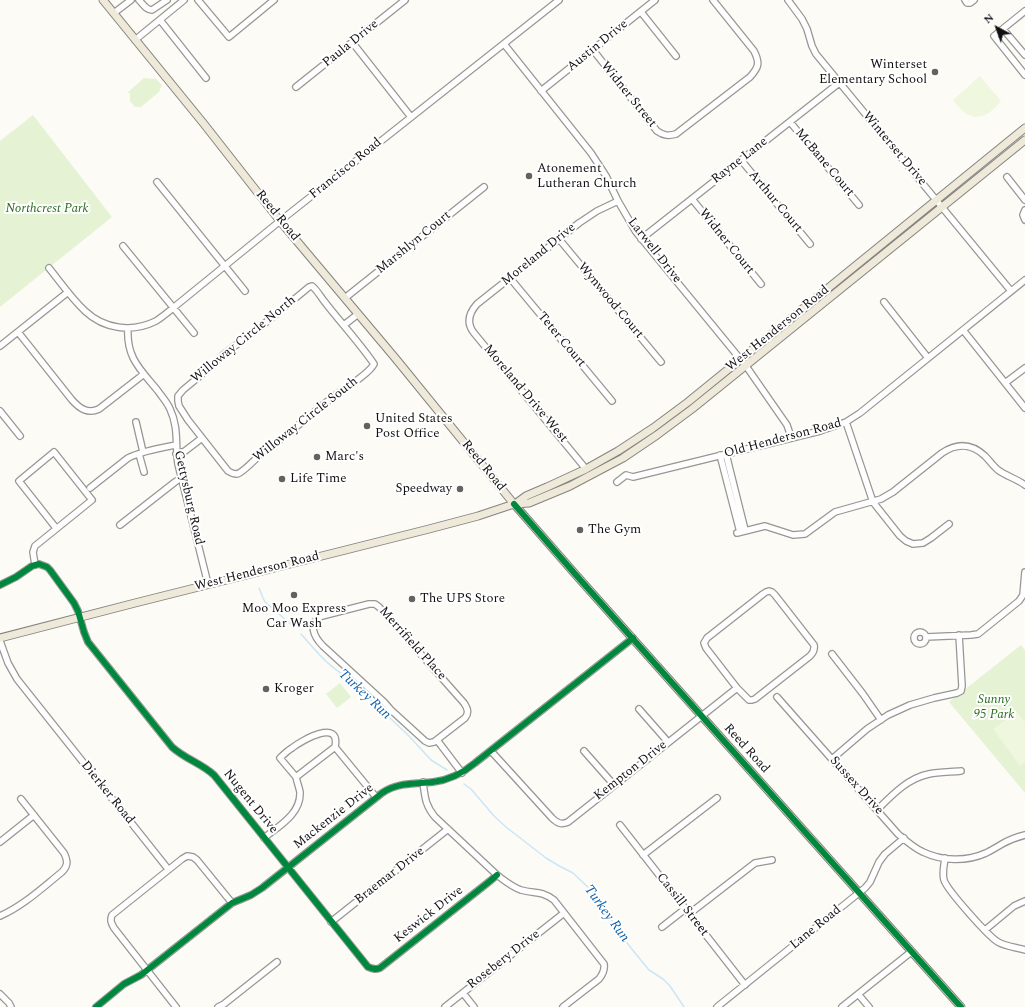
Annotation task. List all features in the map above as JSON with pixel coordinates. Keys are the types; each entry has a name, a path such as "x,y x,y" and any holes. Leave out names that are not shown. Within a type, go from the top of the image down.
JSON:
{"main road":[{"name":"Reed Road","path":"103,0 204,124 280,221 514,504 961,1007"},
{"name":"West Henderson Road","path":"514,504 526,496 586,469 654,428 1025,128"},
{"name":"West Henderson Road","path":"0,639 46,625 429,529 478,516 514,504 529,503 570,486 612,464 652,439 692,409 1025,140"},
{"path":"570,486 575,488 597,477 600,477"}],"street":[{"path":"114,13 131,0"},
{"path":"139,0 150,10 167,0"},
{"path":"135,40 184,0"},
{"path":"198,0 229,37 274,0"},
{"name":"Paula Drive","path":"296,87 405,0"},
{"name":"Francisco Road","path":"128,328 149,324 173,308 280,221 559,0"},
{"name":"Austin Drive","path":"541,91 655,0"},
{"path":"713,0 718,5 724,0"},
{"name":"Winterset Drive","path":"788,0 802,19 816,54 1011,291"},
{"path":"964,0 967,3 970,3 974,0"},
{"name":"Widner Street","path":"593,50 655,129 660,133 673,135 679,132 750,77 755,72 758,65 754,51 718,5"},
{"path":"1025,11 994,36 1025,74"},
{"path":"641,12 676,56"},
{"path":"160,20 206,78"},
{"path":"1003,29 1025,55"},
{"path":"352,42 411,117"},
{"name":"Larwell Drive","path":"504,44 591,154 606,176 618,201 641,239 746,366 787,425 791,437"},
{"name":"Rayne Lane","path":"641,239 839,83"},
{"name":"McBane Court","path":"790,122 859,205"},
{"name":"Arthur Court","path":"741,160 810,244"},
{"path":"1007,177 1025,200"},
{"path":"157,182 245,291"},
{"name":"Marshlyn Court","path":"345,298 484,187"},
{"name":"Widner Court","path":"692,199 761,284"},
{"name":"Moreland Drive","path":"469,318 472,310 477,304 559,239 597,211 618,201"},
{"path":"1025,210 1023,215 1025,220"},
{"name":"Wynwood Court","path":"559,239 661,362"},
{"path":"122,246 194,333"},
{"path":"49,268 85,311 96,319 110,325 128,328"},
{"name":"Teter Court","path":"510,278 612,401"},
{"name":"Old Henderson Road","path":"617,482 626,475 633,477 820,431 846,422 860,413 1025,280"},
{"name":"Willoway Circle North","path":"202,438 183,412 178,401 178,396 183,390 250,334 309,287 312,286 316,290 344,325"},
{"path":"0,346 68,292"},
{"path":"884,302 928,358"},
{"path":"344,325 358,314"},
{"name":"Moreland Drive West","path":"469,318 470,326 474,333 586,469"},
{"name":"Willoway Circle South","path":"202,438 228,471 236,474 256,460 264,451 333,397 362,376 373,367 374,364 344,325"},
{"name":"Gettysburg Road","path":"128,328 130,351 137,365 162,396 170,408 176,423 176,454 208,584"},
{"path":"963,330 1025,408"},
{"path":"18,332 72,400 84,410 91,411 99,409 144,374"},
{"path":"1005,384 1025,368"},
{"path":"0,410 20,436"},
{"path":"136,422 144,472"},
{"path":"846,422 873,502 900,536 913,544 923,543 949,524"},
{"path":"176,454 186,451 202,438"},
{"path":"90,488 128,458 141,453 176,445"},
{"path":"723,455 741,532 768,526 793,535 803,534 810,531 835,512 881,499 893,492 950,448 963,445 975,449 984,455 998,470 1025,485"},
{"path":"0,585 16,577 29,567 35,565 33,552 35,546 92,500 54,452 19,481 56,528"},
{"path":"120,525 181,478"},
{"name":"Nugent Drive","path":"35,565 41,565 50,570 74,603 86,637 94,651 172,747 178,753 203,766 214,775 368,967 373,969"},
{"path":"926,637 978,634 1016,604 1023,595 1025,572"},
{"path":"766,592 772,592 814,645 813,653 760,696 752,700 746,698 737,688 704,645 705,640 766,592"},
{"name":"Merrifield Place","path":"368,604 375,604 379,607 467,708 465,718 437,740 432,743 425,742 384,702 322,646 317,640 314,632 314,624 317,619 322,616 368,604"},
{"path":"832,759 856,737 897,711 910,705 934,698 957,694 961,691 959,635"},
{"name":"Mackenzie Drive","path":"96,1007 124,984 141,975 232,902 257,892 387,789 396,786 433,782 447,779 462,773 632,638"},
{"name":"Dierker Road","path":"0,639 8,663 21,685 168,869"},
{"path":"832,654 881,720"},
{"name":"Kempton Drive","path":"491,751 552,818 560,824 564,824 737,688"},
{"name":"Sussex Drive","path":"777,697 877,810 904,838 922,852 945,858 973,858 1014,838 1025,835"},
{"path":"639,709 668,742"},
{"path":"264,838 287,820 297,807 300,795 296,777 280,758 301,742 319,734 328,732 335,736 336,747 376,797"},
{"path":"437,740 462,773"},
{"path":"296,777 336,747"},
{"path":"584,751 614,785"},
{"path":"877,810 900,789 917,778 931,774 961,772"},
{"path":"423,782 428,807 435,817 497,875 519,889 539,893 554,900 601,961 605,968 599,979 563,1007"},
{"path":"643,854 717,798"},
{"path":"0,916 29,898 62,872 66,868 67,863 64,853 21,799"},
{"path":"0,842 34,815"},
{"name":"Cassill Street","path":"620,825 745,985"},
{"name":"Braemar Drive","path":"332,922 448,829"},
{"name":"Lane Road","path":"717,1007 860,893 870,882 879,862 885,854 904,838"},
{"path":"176,1007 111,924 112,915 168,869 187,856 197,860 232,902"},
{"path":"945,858 943,871 944,879 951,892 993,938 1005,946 1025,950"},
{"path":"662,928 687,912 755,863 772,860"},
{"name":"Keswick Drive","path":"373,969 380,968 497,875"},
{"path":"985,930 1014,906 1025,901"},
{"name":"Rosebery Drive","path":"445,1007 564,914"},
{"path":"842,1007 912,952"},
{"path":"218,1007 224,1004 277,962"},
{"path":"463,993 474,1007"},
{"path":"0,994 11,1007"},
{"path":"858,994 869,1007"}],"green space":[{"path":"980,76 1001,101 989,113 979,117 974,117 964,112 953,100"},
{"path":"144,78 156,79 162,85 159,92 141,107 135,107 130,101 130,93 127,93"},
{"name":"Northcrest Park","path":"33,115 112,217 0,307 0,141"},
{"name":"Sunny 95 Park","path":"1021,645 1025,650 1025,793 949,702"},
{"path":"340,683 351,697 337,708 326,694"},
{"path":"1017,712 1025,722 1025,762 1020,766 993,729"}],"waterway":[{"name":"Turkey Run","path":"259,588 265,602 293,626"},
{"name":"Turkey Run","path":"301,634 325,661 353,683 408,735 431,760 447,770"},
{"name":"Turkey Run","path":"464,784 471,789 494,816 506,827 546,858 573,873 592,891 631,948 649,970 663,979 670,986 684,1007"}],"cycle path":[{"path":"514,504 961,1007"},
{"path":"0,585 16,577 32,566 39,564 50,570 74,603 88,642 172,747 214,775 368,967 374,969 380,968 497,875"},
{"path":"96,1007 124,984 141,975 232,903 251,895 262,888 382,793 388,789 400,785 445,780 466,770 633,638"}],"place":[{"name":"Winterset Elementary School","path":"935,72"},
{"name":"Atonement Lutheran Church","path":"529,176"},
{"name":"United States Post Office","path":"367,426"},
{"name":"Marc's","path":"317,457"},
{"name":"Life Time","path":"282,479"},
{"name":"Speedway","path":"460,489"},
{"name":"The Gym","path":"580,530"},
{"name":"Moo Moo Express Car Wash","path":"294,595"},
{"name":"The UPS Store","path":"412,599"},
{"name":"Kroger","path":"266,689"}]}
